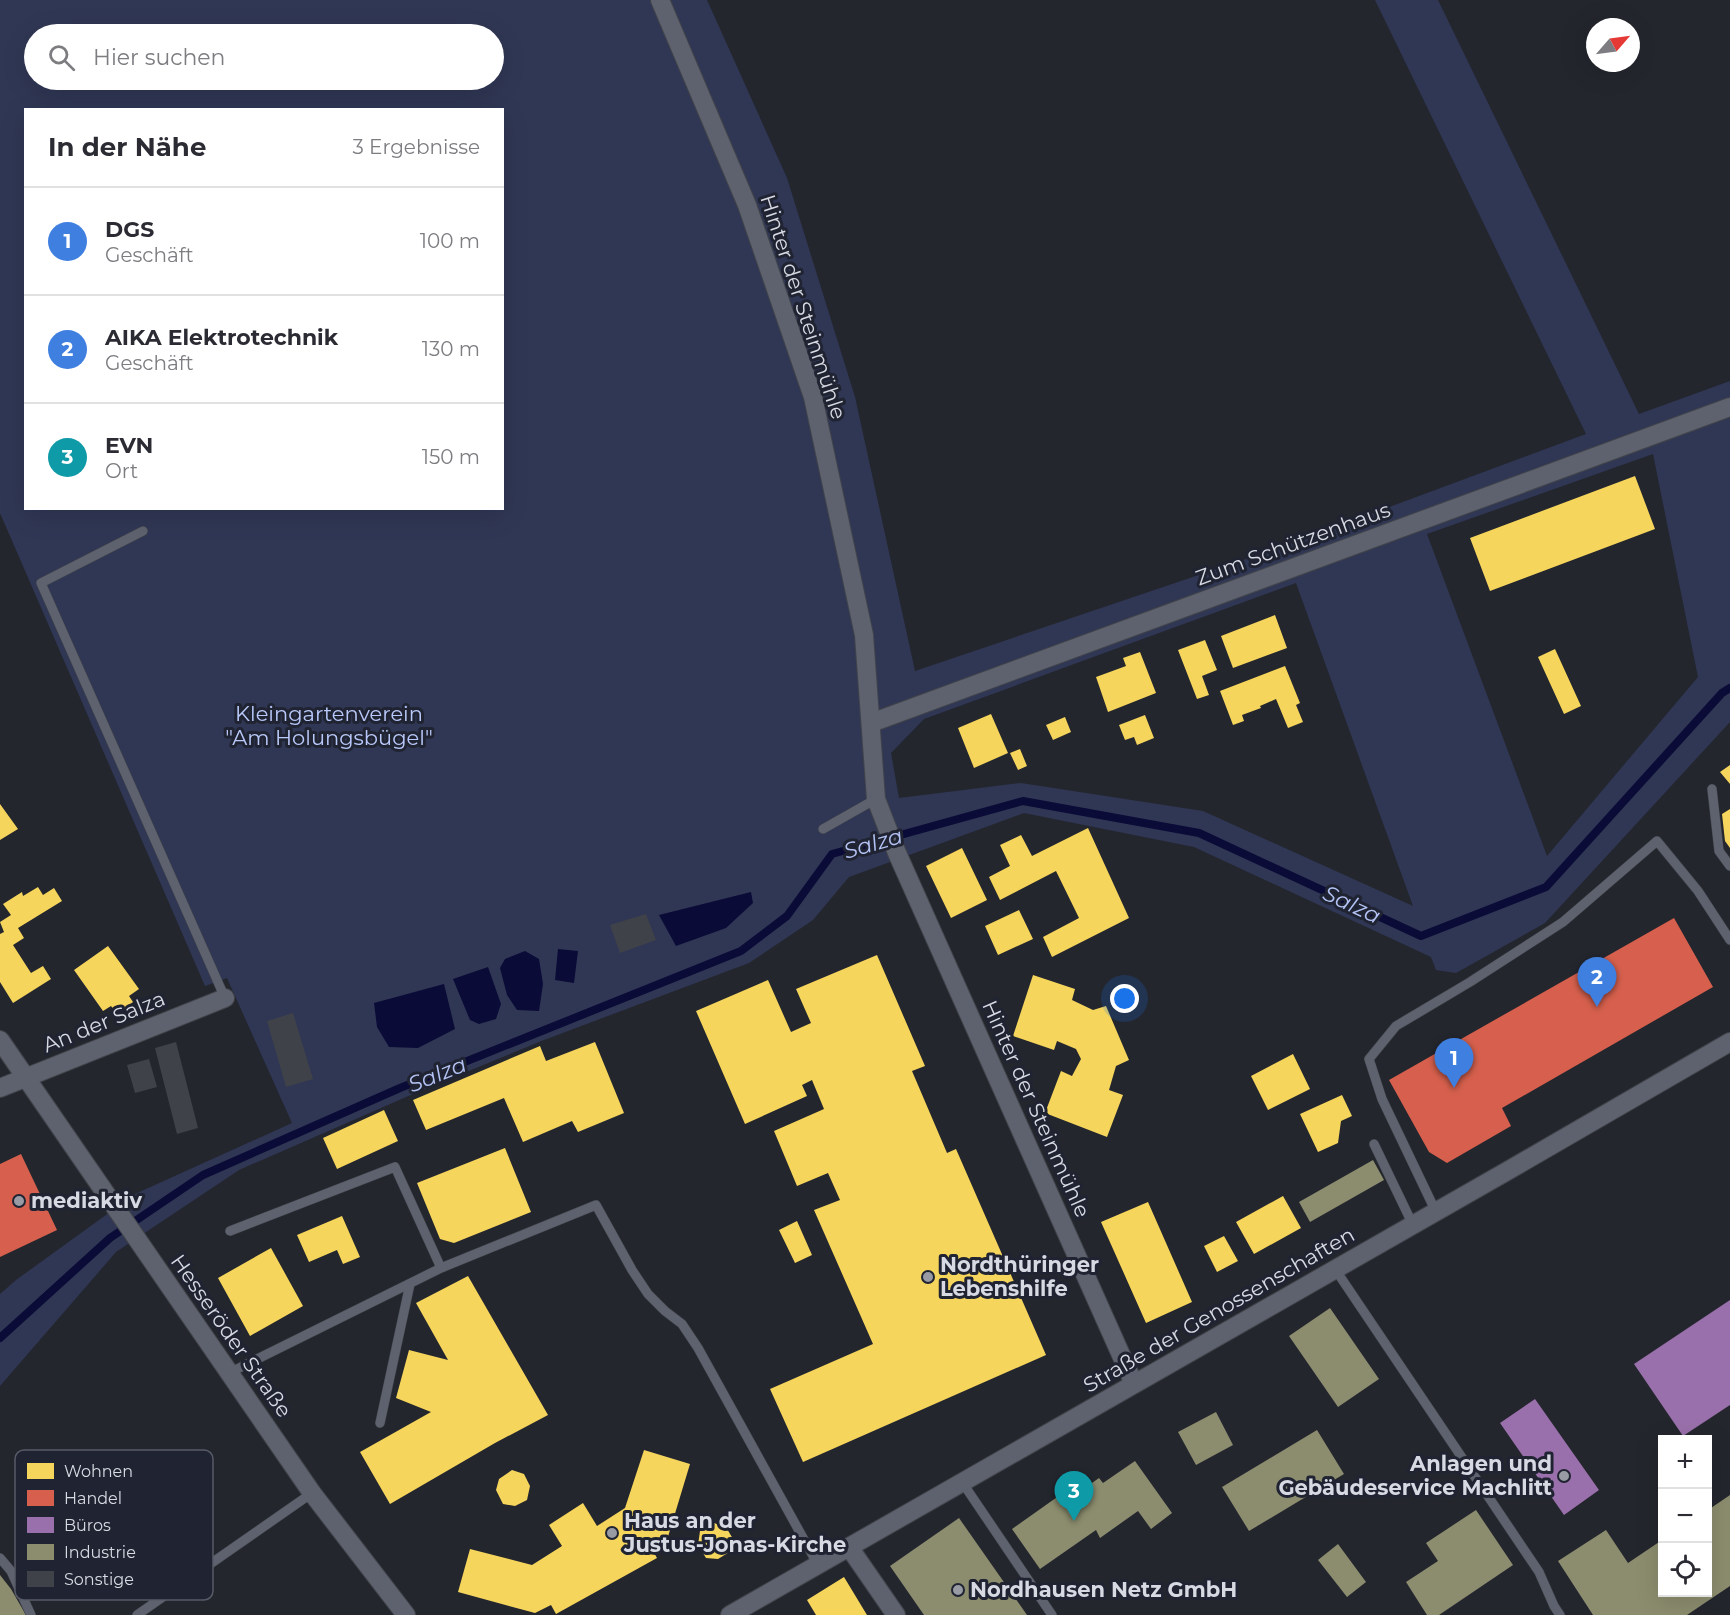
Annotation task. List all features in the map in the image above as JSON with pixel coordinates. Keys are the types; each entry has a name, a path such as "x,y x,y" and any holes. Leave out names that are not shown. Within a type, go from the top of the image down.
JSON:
{"street":[{"name":"Hinter der Steinmühle","path":"660,0 747,205 813,397 864,635 876,799 897,853 1134,1384"},
{"name":"Zum Schützenhaus","path":"871,723 1730,407"},
{"name":"An der Salza","path":"0,1088 225,998"},
{"name":"Hesseröder Straße","path":"0,1041 312,1492 406,1615"},
{"name":"Straße der Genossenschaften","path":"730,1615 1730,1042"},
{"path":"849,1547 896,1615"}],"lane":[{"path":"143,531 41,583 225,998"},
{"path":"1712,789 1719,851 1730,866"},
{"path":"823,830 876,799"},
{"path":"1436,1212 1382,1099 1369,1059 1396,1026 1563,922 1657,841 1698,891 1730,940"},
{"path":"1374,1144 1413,1225"},
{"path":"230,1232 395,1167 441,1268"},
{"path":"228,1373 441,1268 596,1205 648,1294 682,1324 698,1348 818,1565"},
{"path":"1335,1269 1539,1572 1560,1615"},
{"path":"380,1423 410,1284"},
{"path":"962,1482 1052,1615"},
{"path":"213,1562 312,1492"},
{"path":"0,1558 15,1580"},
{"path":"24,1600 31,1615"},
{"path":"137,1615 158,1600"}],"green space":[{"name":"Kleingartenverein \"Am Holungsbügel\"","path":"0,0 707,0 787,178 855,397 915,671 1279,548 1586,434 1375,0 1438,0 1639,414 1730,381 1730,722 1545,923 1456,973 1436,970 1431,957 1194,847 1024,813 849,877 813,920 749,963 544,1040 239,1170 116,1252 0,1386 0,1294 135,1194 292,1123 227,978 205,986 0,513","holes":["1653,454 1698,677 1547,856 1427,534","1296,583 1413,906 1203,811 1021,783 899,798 891,753 924,719"]}],"shaded area":[{"path":"751,892 753,903 726,928 676,946 659,915"},
{"path":"558,949 578,951 574,983 555,980"},
{"path":"525,951 539,959 543,984 539,1011 517,1010 507,995 500,968 505,959"},
{"path":"488,967 501,1004 496,1019 479,1024 470,1020 453,979"},
{"path":"444,984 455,1029 418,1048 389,1047 377,1027 374,1003"}],"building: Wohnen":[{"path":"1635,476 1655,529 1490,591 1470,538"},
{"path":"1275,615 1287,648 1233,668 1221,636"},
{"path":"1205,640 1217,670 1202,676 1209,695 1197,699 1178,650"},
{"path":"1555,649 1581,706 1564,714 1538,657"},
{"path":"1140,652 1156,693 1108,712 1096,677 1126,666 1123,658"},
{"path":"1285,666 1300,703 1296,705 1303,722 1288,728 1276,699 1242,715 1244,721 1233,725 1220,691"},
{"path":"991,714 1008,753 974,768 958,728"},
{"path":"1145,715 1154,738 1137,745 1134,737 1125,740 1119,725"},
{"path":"1065,717 1071,732 1053,740 1046,725"},
{"path":"1020,749 1027,766 1018,770 1010,753"},
{"path":"1730,765 1730,784 1720,772"},
{"path":"0,804 18,829 0,840"},
{"path":"1730,809 1730,848 1725,841 1722,814"},
{"path":"1088,828 1129,918 1052,957 1043,937 1079,918 1056,871 1000,900 989,877 1010,866 1000,845 1021,835 1032,856"},
{"path":"962,848 987,900 951,918 926,866"},
{"path":"38,887 43,895 54,888 62,901 18,928 24,938 13,945 31,973 43,966 51,979 13,1003 0,982 0,934 4,932 0,922 11,915 3,904 22,892 23,896"},
{"path":"1019,910 1033,939 998,955 985,926"},
{"path":"108,946 139,989 129,996 133,1002 117,1014 111,1006 103,1011 74,970"},
{"path":"877,955 925,1066 912,1071 947,1153 956,1149 1046,1355 803,1462 770,1389 873,1344 814,1210 840,1200 828,1173 797,1186 774,1131 824,1109 812,1080 802,1085 807,1096 745,1124 696,1011 768,980 791,1032 811,1023 796,989"},
{"path":"1033,975 1075,989 1072,1000 1093,1010 1106,1006 1129,1060 1116,1066 1109,1090 1123,1095 1107,1137 1045,1113 1061,1071 1072,1076 1081,1059 1076,1049 1057,1041 1054,1050 1013,1036"},
{"path":"595,1042 624,1113 578,1132 572,1121 523,1142 504,1098 426,1130 413,1100 540,1046 546,1061"},
{"path":"1293,1054 1310,1089 1268,1110 1251,1076"},
{"path":"1342,1095 1352,1116 1341,1121 1338,1143 1318,1152 1300,1114"},
{"path":"384,1110 398,1141 337,1169 323,1138"},
{"path":"505,1148 531,1212 454,1243 440,1239 417,1183"},
{"path":"1283,1196 1301,1228 1254,1254 1236,1222"},
{"path":"1148,1202 1192,1302 1146,1323 1101,1222"},
{"path":"342,1216 360,1257 343,1264 337,1250 309,1262 297,1235"},
{"path":"797,1221 812,1255 795,1263 779,1230"},
{"path":"1224,1236 1238,1261 1217,1272 1204,1246"},
{"path":"271,1248 303,1306 250,1336 218,1278"},
{"path":"468,1276 548,1415 390,1504 360,1452 431,1412 396,1398 409,1350 448,1360 416,1303"},
{"name":"Haus an der Justus-Jonas-Kirche","path":"644,1450 690,1464 667,1540 652,1549 657,1558 556,1614 551,1605 535,1613 458,1592 470,1549 532,1565 562,1546 549,1525 583,1503 597,1526 625,1508"},
{"path":"512,1470 524,1474 530,1486 527,1500 515,1506 503,1504 496,1490 499,1479"},
{"path":"714,1523 726,1527 733,1539 731,1551 718,1559 706,1558 698,1545 700,1531"},
{"path":"844,1577 867,1615 816,1615 807,1600"}],"building: Handel":[{"path":"1674,918 1713,987 1502,1108 1511,1126 1447,1163 1429,1152 1389,1080"},
{"path":"21,1154 57,1230 0,1257 0,1164"}],"building: Büros":[{"path":"1730,1300 1730,1405 1682,1435 1634,1364"},
{"path":"1535,1399 1599,1490 1564,1515 1500,1423"}],"building: Industrie":[{"path":"1373,1160 1384,1180 1310,1222 1299,1202"},
{"path":"1330,1308 1379,1379 1338,1407 1289,1336"},
{"path":"1216,1412 1233,1445 1196,1465 1178,1432"},
{"path":"1317,1430 1344,1474 1249,1531 1222,1487"},
{"path":"1135,1461 1172,1513 1151,1529 1138,1511 1100,1538 1096,1530 1040,1569 1012,1529 1077,1483 1082,1490 1099,1478 1103,1483"},
{"path":"1730,1495 1730,1586 1687,1615 1593,1615 1558,1561 1606,1530 1628,1563 1658,1543 1658,1597 1712,1597 1712,1507"},
{"path":"1476,1510 1513,1565 1439,1615 1427,1615 1406,1582 1438,1561 1426,1543"},
{"name":"Nordhausen Netz GmbH","path":"959,1518 1027,1615 924,1615 890,1566"},
{"path":"1338,1544 1366,1582 1347,1597 1318,1560"},
{"path":"0,1575 26,1615 0,1615"}],"building: Sonstige":[{"path":"646,914 656,940 620,953 610,925"},
{"path":"293,1013 313,1079 286,1087 267,1021"},
{"path":"176,1042 198,1128 177,1134 155,1048"},
{"path":"149,1059 157,1087 135,1093 127,1065"}],"waterway":[{"name":"Salza","path":"0,1338 110,1238 203,1175 400,1088 741,951 787,916 832,854 1023,801 1199,833 1421,936 1546,887 1722,693 1730,688"}],"place":[{"name":"AIKA Elektrotechnik","path":"1597,1007"},
{"name":"DGS","path":"1454,1088"},
{"name":"mediaktiv","path":"19,1201"},
{"name":"Nordthüringer Lebenshilfe","path":"928,1277"},
{"name":"Anlagen und Gebäudeservice Machlitt","path":"1564,1476"},
{"name":"EVN","path":"1074,1521"},
{"name":"Haus an der Justus-Jonas-Kirche","path":"612,1533"},
{"name":"Nordhausen Netz GmbH","path":"958,1590"}]}
